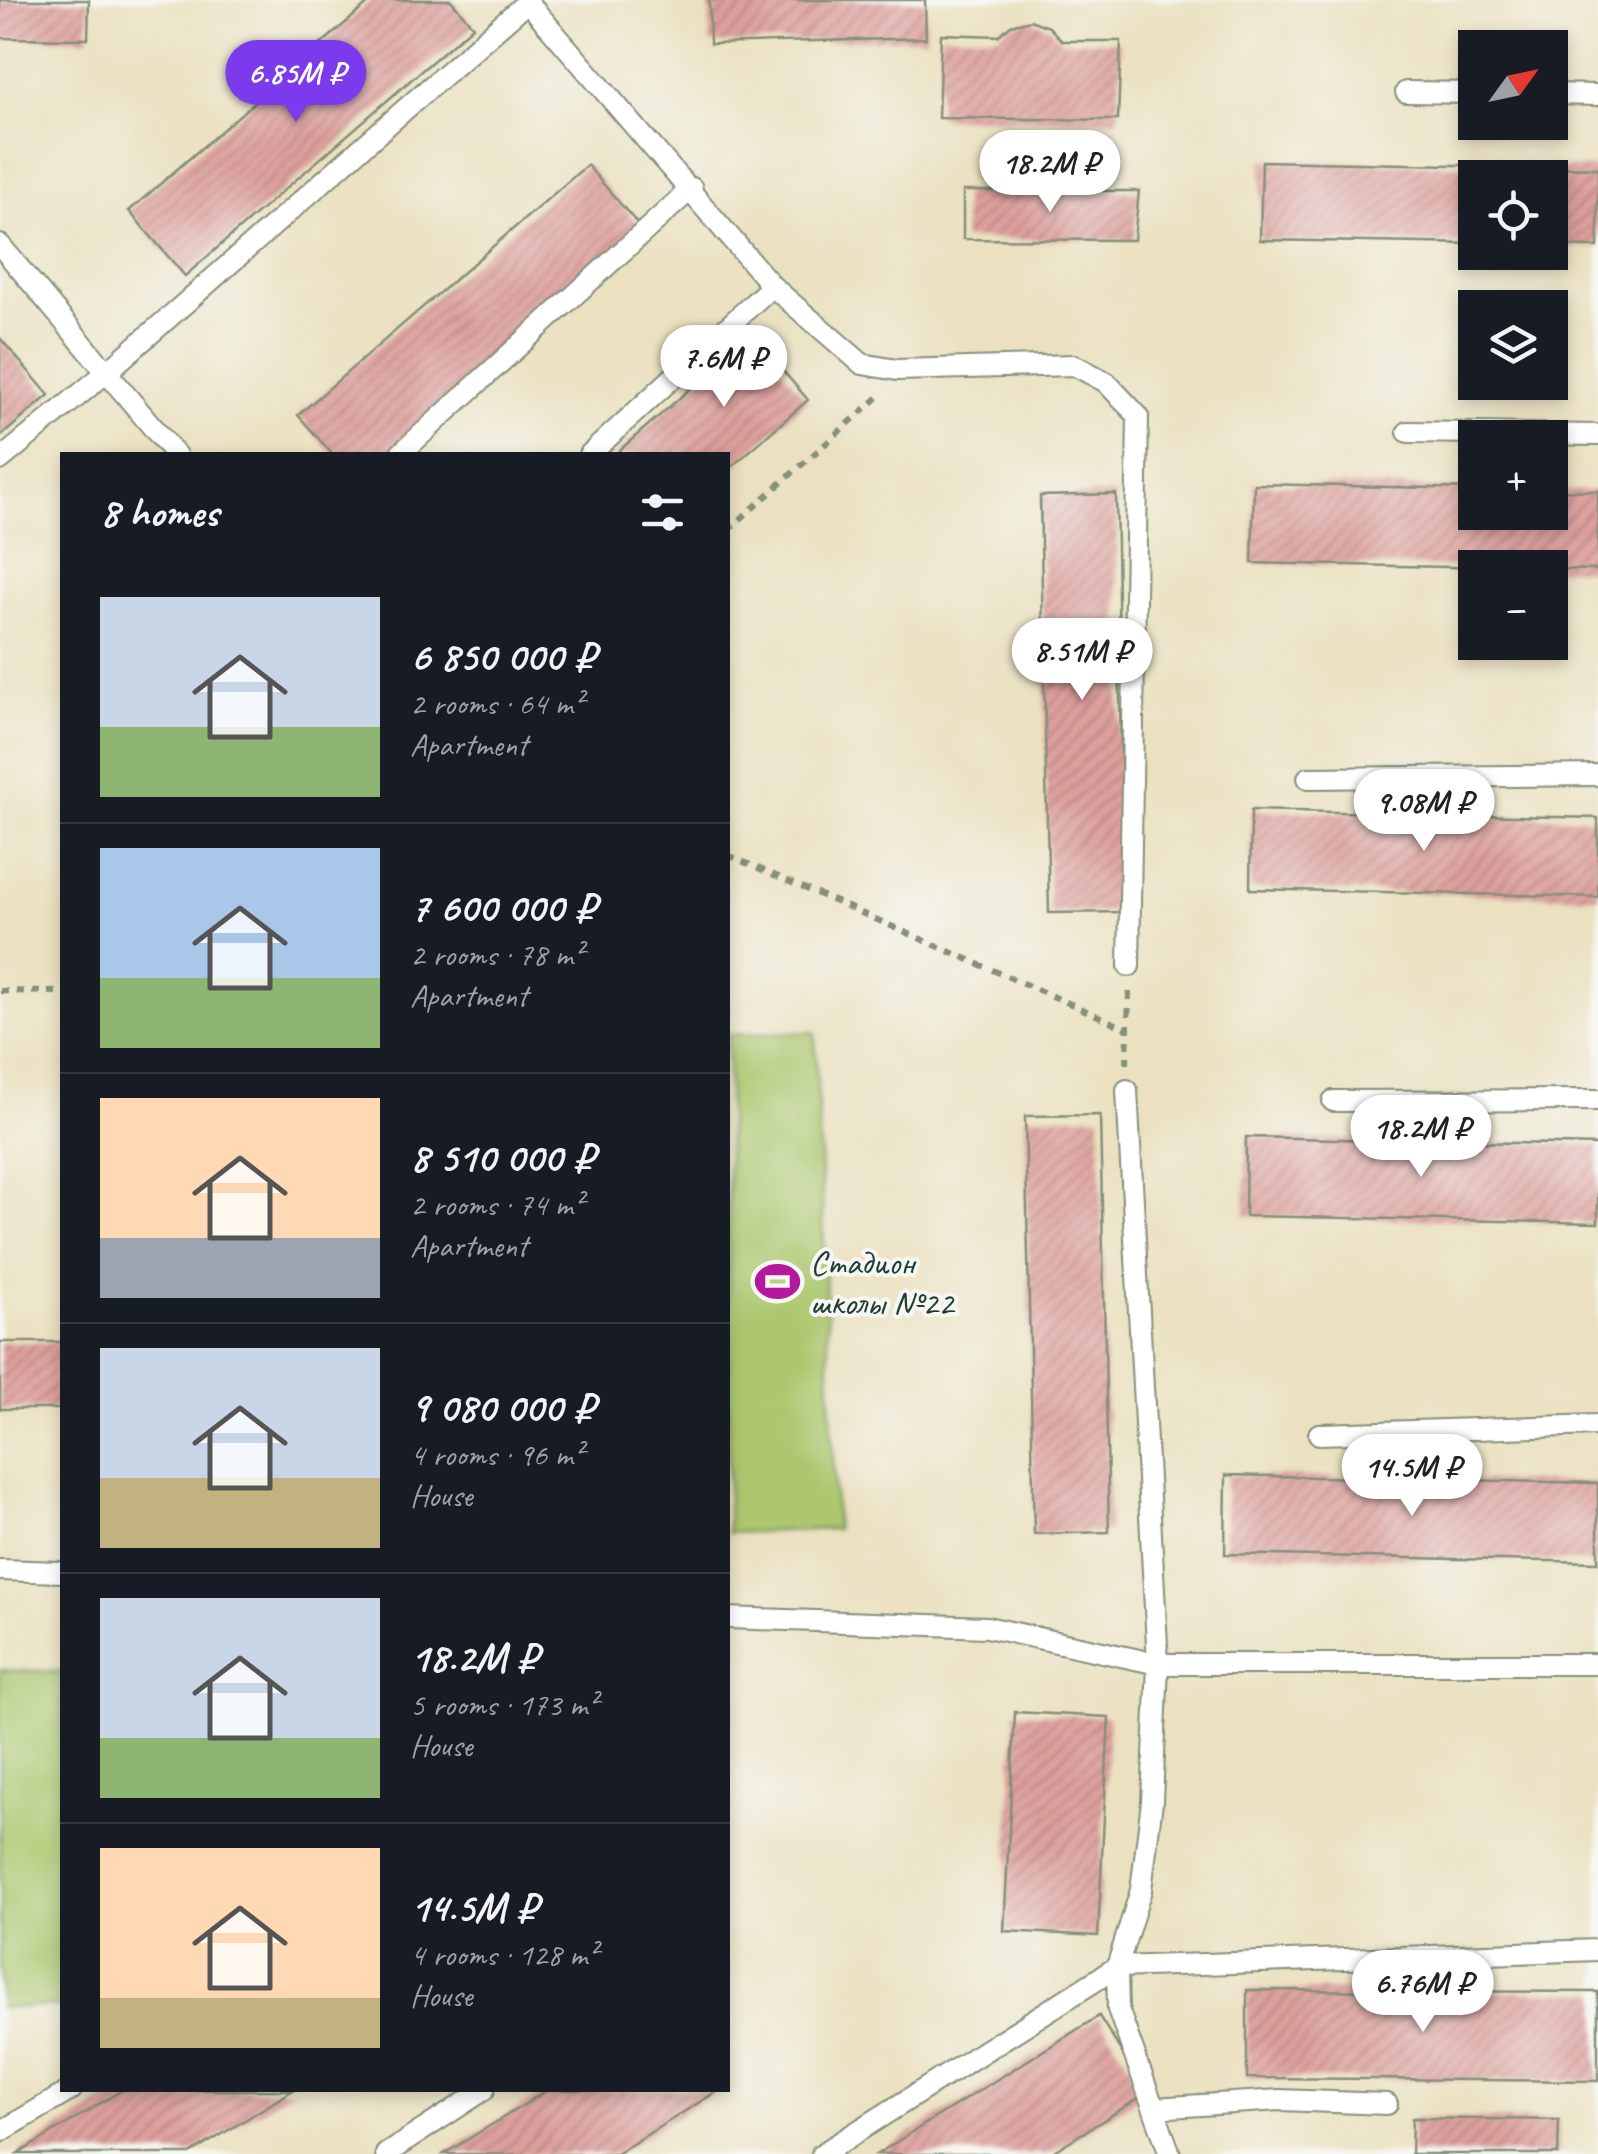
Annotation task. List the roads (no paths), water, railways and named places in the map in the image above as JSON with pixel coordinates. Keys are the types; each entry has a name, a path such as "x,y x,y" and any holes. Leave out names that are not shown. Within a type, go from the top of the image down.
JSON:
{"lane":[{"path":"0,460 108,370 527,1 692,188 772,286 862,364 896,370 1074,365 1106,382 1138,416 1129,966"},
{"path":"1406,92 1458,94"},
{"path":"1568,94 1598,95"},
{"path":"402,452 692,188"},
{"path":"0,245 174,452"},
{"path":"592,452 772,286"},
{"path":"1408,432 1598,435"},
{"path":"1308,778 1598,775"},
{"path":"1127,1090 1158,1664 1152,1802 1141,1890 1116,1967 1118,2009 1170,2154"},
{"path":"1333,1101 1598,1100"},
{"path":"1319,1434 1598,1425"},
{"path":"0,1570 60,1572"},
{"path":"730,1618 987,1628 1158,1664 1598,1664"},
{"path":"822,2154 1116,1967 1598,1950"},
{"path":"0,2132 68,2092"},
{"path":"386,2154 481,2092"},
{"path":"1154,2108 1280,2100 1386,2104"}],"place":[{"name":"Стадион школы №22","path":"777,1282"}]}
